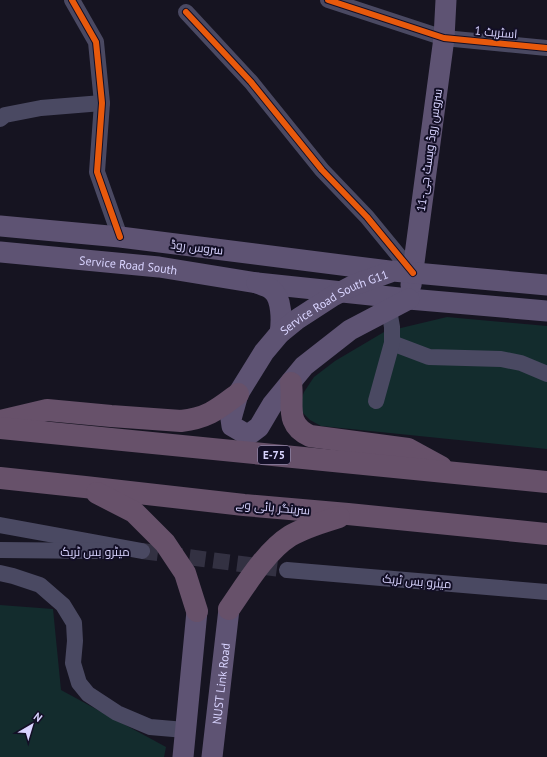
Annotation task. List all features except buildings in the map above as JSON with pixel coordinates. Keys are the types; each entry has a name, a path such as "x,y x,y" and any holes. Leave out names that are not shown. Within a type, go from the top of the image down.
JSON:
{"highway":[{"path":"291,383 292,394 290,411 296,426 303,433 310,436 408,449 450,472"},
{"path":"0,421 47,410 181,421 192,420 213,412 236,400"},
{"name":"E-75","path":"0,428 547,482"},
{"name":"سرینگر ہائی وے","path":"0,478 86,486 244,505 547,534"},
{"path":"86,486 134,512 165,543 185,574 197,611"},
{"path":"229,609 251,576 271,553 290,536 315,525 348,514"}],"main road":[{"name":"سروس روڈ ویسٹ جی-11","path":"409,299 403,272 444,38 446,0"},
{"name":"سروس روڈ","path":"0,226 120,237 403,272"},
{"name":"Service Road South","path":"0,252 159,267 257,283 409,299"},
{"name":"Service Road South G11","path":"236,400 264,352 280,333 296,320 340,292 366,280 403,272 547,285"},
{"path":"257,283 272,290 280,304 280,333"},
{"path":"236,400 231,418 232,426 244,433 251,433 259,427 266,415 304,366 350,330 409,299 547,311"},
{"name":"NUST Link Road","path":"212,757 229,609"},
{"path":"182,757 197,611"}],"street":[{"path":"72,0 96,42 102,103 97,172 120,237"},
{"name":"اسٹریٹ 1","path":"328,0 444,38 547,48"},
{"path":"186,12 251,82 322,170 367,217 403,272"},
{"path":"0,119 5,116 41,108 102,103"},
{"path":"376,401 392,343 392,327 389,310"},
{"path":"392,343 429,357 501,359 521,363 547,374"},
{"name":"میٹرو بس ٹریک","path":"0,525 142,551 0,550"},
{"name":"میٹرو بس ٹریک","path":"287,570 547,592"},
{"path":"0,574 13,576 40,585 63,605 74,623 75,641 73,663 79,682 88,694 117,713 150,727 185,730"}],"green space":[{"path":"447,317 547,326 547,449 321,426 310,420 301,411 301,401 304,392 314,377 335,361 384,332"},
{"path":"0,605 53,609 61,690 166,747 164,757 0,757"}],"tunnel":[{"path":"142,551 287,570"}],"cycle path":[{"path":"72,0 96,42 102,103 97,172 120,237"},
{"path":"328,0 444,38 547,48"},
{"path":"186,12 251,82 322,170 367,217 413,273"}]}
